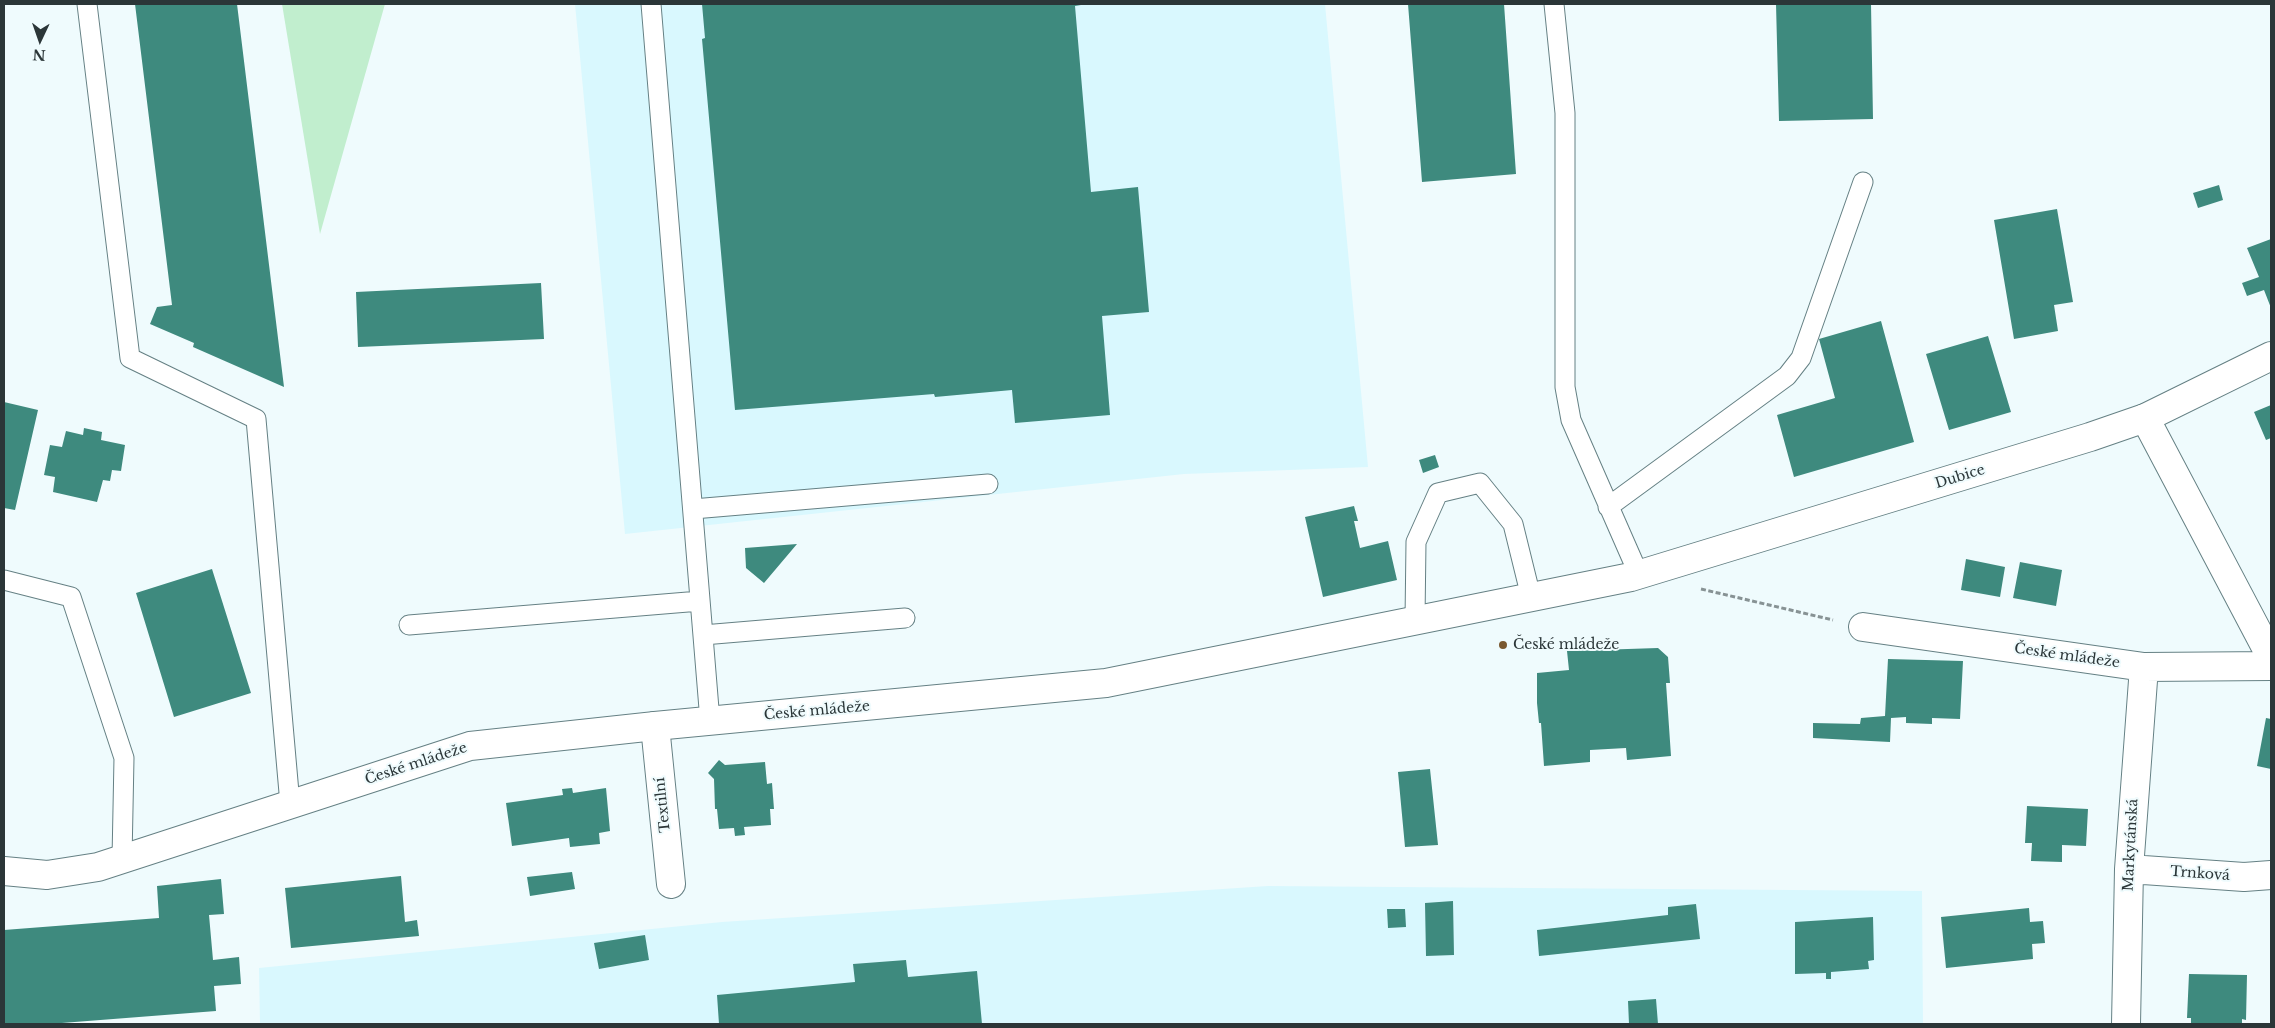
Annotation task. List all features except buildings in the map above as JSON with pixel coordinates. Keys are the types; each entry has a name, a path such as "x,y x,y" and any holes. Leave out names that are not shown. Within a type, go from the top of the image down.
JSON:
{"street":[{"name":"Dubice","path":"1639,575 2090,437 2145,418 2271,356"},
{"path":"2145,418 2271,657"},
{"name":"České mládeže","path":"4,872 47,875 98,867 470,746 655,726 1106,684 1639,575"},
{"name":"České mládeže","path":"1863,627 2144,667 2271,666"},
{"name":"Markytánská","path":"2126,1024 2129,869 2144,667"},
{"name":"Textilní","path":"655,726 671,884"},
{"name":"Trnková","path":"2129,869 2244,876 2271,875"}],"lane":[{"path":"87,4 130,358 256,419 290,804"},
{"path":"651,4 710,721"},
{"path":"1554,4 1565,113 1565,387 1571,420 1639,575"},
{"path":"1608,507 1787,376 1801,358 1863,182"},
{"path":"692,509 988,484"},
{"path":"1415,620 1416,542 1438,493 1480,484 1513,524 1531,597"},
{"path":"4,580 71,598 124,758 122,859"},
{"path":"409,625 700,601"},
{"path":"703,635 905,618"}],"path":[{"path":"1695,588 1863,627"}],"shaded area":[{"path":"575,4 1325,4 1368,467 1184,474 625,534"},
{"path":"1268,886 1922,891 1923,1024 260,1024 259,968 722,922"}],"green space":[{"path":"282,4 385,4 320,234"}],"place":[{"name":"České mládeže","path":"1503,645"}]}
